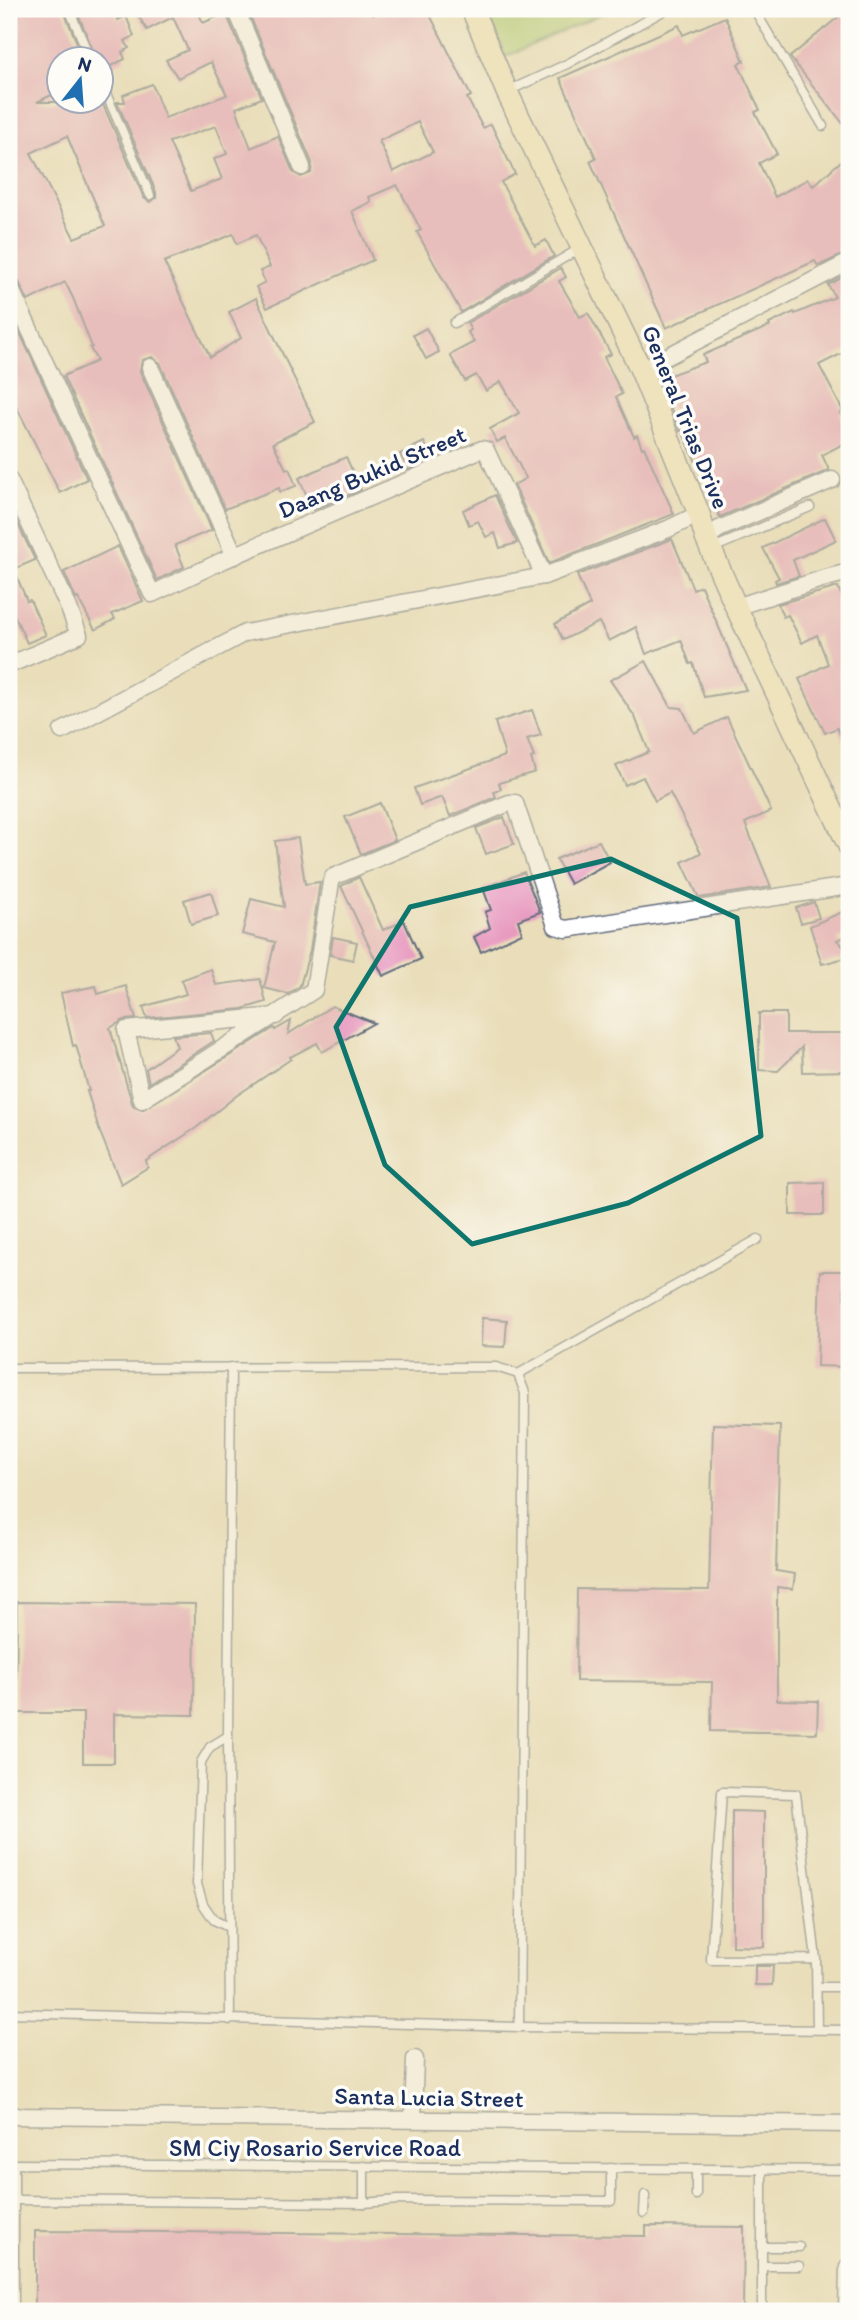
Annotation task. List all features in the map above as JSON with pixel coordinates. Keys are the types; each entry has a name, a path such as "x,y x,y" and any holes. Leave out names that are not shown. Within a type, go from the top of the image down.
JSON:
{"main road":[{"name":"General Trias Drive","path":"472,9 507,92 641,370 699,514 708,544 849,846"}],"street":[{"path":"236,9 302,167"},
{"path":"641,370 849,262"},
{"name":"Daang Bukid Street","path":"9,285 152,594 482,449 486,450 544,576"},
{"path":"150,367 235,556"},
{"path":"9,480 79,635 9,665"},
{"path":"708,544 719,529 832,480"},
{"path":"62,731 246,633 544,576 668,529 699,514"},
{"path":"736,607 849,572"},
{"path":"276,1016 125,1030 142,1100 276,1016 314,990 333,877 512,802 515,803 556,926 559,928 849,886"},
{"path":"413,2119 415,2059"},
{"name":"Santa Lucia Street","path":"9,2116 849,2124"}],"lane":[{"path":"69,9 85,46"},
{"path":"507,92 566,65 667,9"},
{"path":"754,9 823,126"},
{"path":"116,116 150,195"},
{"path":"454,323 582,247"},
{"path":"708,544 810,507"},
{"path":"9,1367 496,1367 518,1374 758,1239"},
{"path":"230,2020 228,1737 231,1367"},
{"path":"518,1374 525,1393 519,2028"},
{"path":"228,1737 210,1747 201,1762 197,1884 203,1904 214,1920 228,1927"},
{"path":"816,1959 711,1960 722,1792 796,1794 816,1959 817,2029"},
{"path":"817,1987 849,1987"},
{"path":"9,2013 519,2028 849,2030"},
{"name":"SM Ciy Rosario Service Road","path":"13,2311 11,2236 14,2164 849,2170"},
{"path":"364,2166 364,2203"},
{"path":"14,2200 611,2202 611,2168"},
{"path":"696,2169 696,2195"},
{"path":"762,2169 762,2311"},
{"path":"645,2195 645,2213"},
{"path":"762,2247 799,2248"},
{"path":"844,2311 844,2266 849,2258"},
{"path":"762,2266 799,2266"}],"highlighted area":[{"path":"611,859 737,918 761,1136 628,1203 472,1244 385,1165 336,1027 410,907"}],"green space":[{"path":"486,9 612,9 505,57"}],"building":[{"path":"9,9 63,9 78,46 46,46 46,98 37,102 46,102 46,116 108,116 144,198 150,202 156,198 156,192 117,102 125,102 123,95 152,84 165,118 227,95 211,62 178,78 166,60 188,50 173,17 147,30 134,9 197,9 203,23 226,13 262,98 236,108 251,148 278,136 293,172 301,177 311,173 312,163 247,9 370,9 373,15 386,9 427,9 471,96 467,98 483,128 491,124 515,174 501,182 535,246 546,240 554,256 461,312 417,232 421,230 397,185 369,197 371,202 352,211 373,260 267,308 256,287 265,282 260,271 270,267 256,235 237,244 233,234 164,262 210,357 241,338 229,312 256,298 315,422 273,443 286,469 289,468 296,486 280,492 279,488 225,509 160,363 152,357 142,360 140,371 212,530 175,545 184,567 157,580 63,376 97,361 73,298 65,282 28,301 18,280 9,275","holes":["418,122 433,152 393,172 379,141","216,126 227,154 214,159 222,179 191,191 169,142","67,136 105,226 74,238 31,153"]},
{"path":"76,9 114,9 118,20 126,16 134,36 125,41 129,48 122,52 125,59 116,64 116,46 91,46"},
{"path":"849,9 849,131 790,57"},
{"path":"725,17 744,61 738,64 760,110 755,112 777,154 759,163 775,197 808,179 813,186 849,154 849,252 818,266 815,261 666,328 590,161 596,158 560,78 679,25 683,35"},
{"path":"561,268 566,277 559,281 580,317 588,313 611,354 604,357 622,394 616,397 634,437 637,435 642,448 644,447 674,514 549,563 514,485 526,478 505,438 497,442 490,429 519,413 501,382 486,391 476,375 465,381 450,355 474,342 468,332 471,330 467,323"},
{"path":"849,274 849,350 819,365 843,411 840,413 849,429 849,441 822,455 829,470 720,517 710,497 714,495 682,430 680,431 657,375 669,371 670,375 706,362 703,355 770,326 769,324 794,312 795,314 835,297 828,285"},
{"path":"9,309 87,479 60,493 9,392"},
{"path":"426,328 439,352 426,359 413,335"},
{"path":"424,442 432,459 408,470 400,454"},
{"path":"346,457 361,490 313,510 299,478"},
{"path":"495,495 517,543 500,548 495,533 486,537 478,521 469,525 463,510"},
{"path":"825,518 836,540 793,560 799,576 776,583 775,580 779,578 763,548"},
{"path":"16,520 35,560 14,569 9,557 9,523"},
{"path":"672,539 693,589 701,586 746,690 704,697 693,663 690,664 681,640 646,654 636,627 609,641 599,622 563,640 555,624 590,605 577,575"},
{"path":"118,546 143,601 112,614 115,619 95,630 78,598 76,599 64,572"},
{"path":"9,558 27,601 30,600 46,635 27,643 9,604"},
{"path":"838,587 849,613 849,752 837,728 825,733 799,679 828,664 817,635 802,643 788,615 783,617 778,604"},
{"path":"646,661 671,707 682,708 694,733 727,717 771,811 745,823 771,887 699,898 682,862 701,853 670,793 655,801 643,777 625,785 616,766 649,752 635,717 610,680"},
{"path":"532,710 541,735 527,739 534,757 531,758 535,772 499,783 501,789 494,792 496,797 450,816 442,797 420,805 414,788 505,756 495,722"},
{"path":"380,803 395,840 361,854 345,817"},
{"path":"504,817 514,844 486,854 476,828"},
{"path":"298,838 305,884 320,882 310,950 300,986 288,994 264,988 275,942 242,934 251,899 284,907 275,841"},
{"path":"599,841 610,862 570,884 556,859"},
{"path":"524,872 540,912 518,920 522,933 481,952 474,937 490,928 485,912 491,910 483,888"},
{"path":"359,877 383,930 404,921 421,959 383,976 341,886"},
{"path":"211,892 218,916 191,924 184,900"},
{"path":"814,902 819,918 801,923 796,908"},
{"path":"849,909 849,935 837,940 849,952 849,957 822,964 810,926"},
{"path":"333,937 357,942 353,960 330,955"},
{"path":"211,969 216,985 260,979 266,1002 242,1009 147,1018 143,1007 186,994 181,980"},
{"path":"96,986 98,994 126,986 136,1019 124,1020 110,1028 132,1103 134,1107 142,1110 274,1028 275,1030 291,1021 288,1034 332,1006 374,1023 322,1052 317,1043 290,1057 291,1059 236,1096 196,1128 146,1161 148,1167 121,1184 87,1091 61,993"},
{"path":"759,1013 786,1013 786,1033 849,1033 849,1071 803,1072 802,1047 778,1071 759,1070"},
{"path":"211,1033 214,1041 149,1083 146,1069 177,1047 173,1036"},
{"path":"824,1182 824,1215 790,1215 790,1183"},
{"path":"820,1271 845,1271 844,1298 849,1299 849,1367 817,1366"},
{"path":"482,1318 507,1320 505,1347 481,1346"},
{"path":"713,1424 780,1426 776,1571 795,1574 793,1589 777,1587 777,1700 818,1701 817,1733 711,1731 712,1682 576,1681 577,1589 709,1590"},
{"path":"17,1602 195,1604 194,1715 114,1714 114,1763 83,1763 83,1713 16,1713"},
{"path":"732,1811 764,1812 764,1947 732,1946"},
{"path":"755,1966 773,1966 772,1985 755,1985"},
{"path":"646,2226 744,2227 743,2311 35,2311 35,2231 646,2236"}]}
